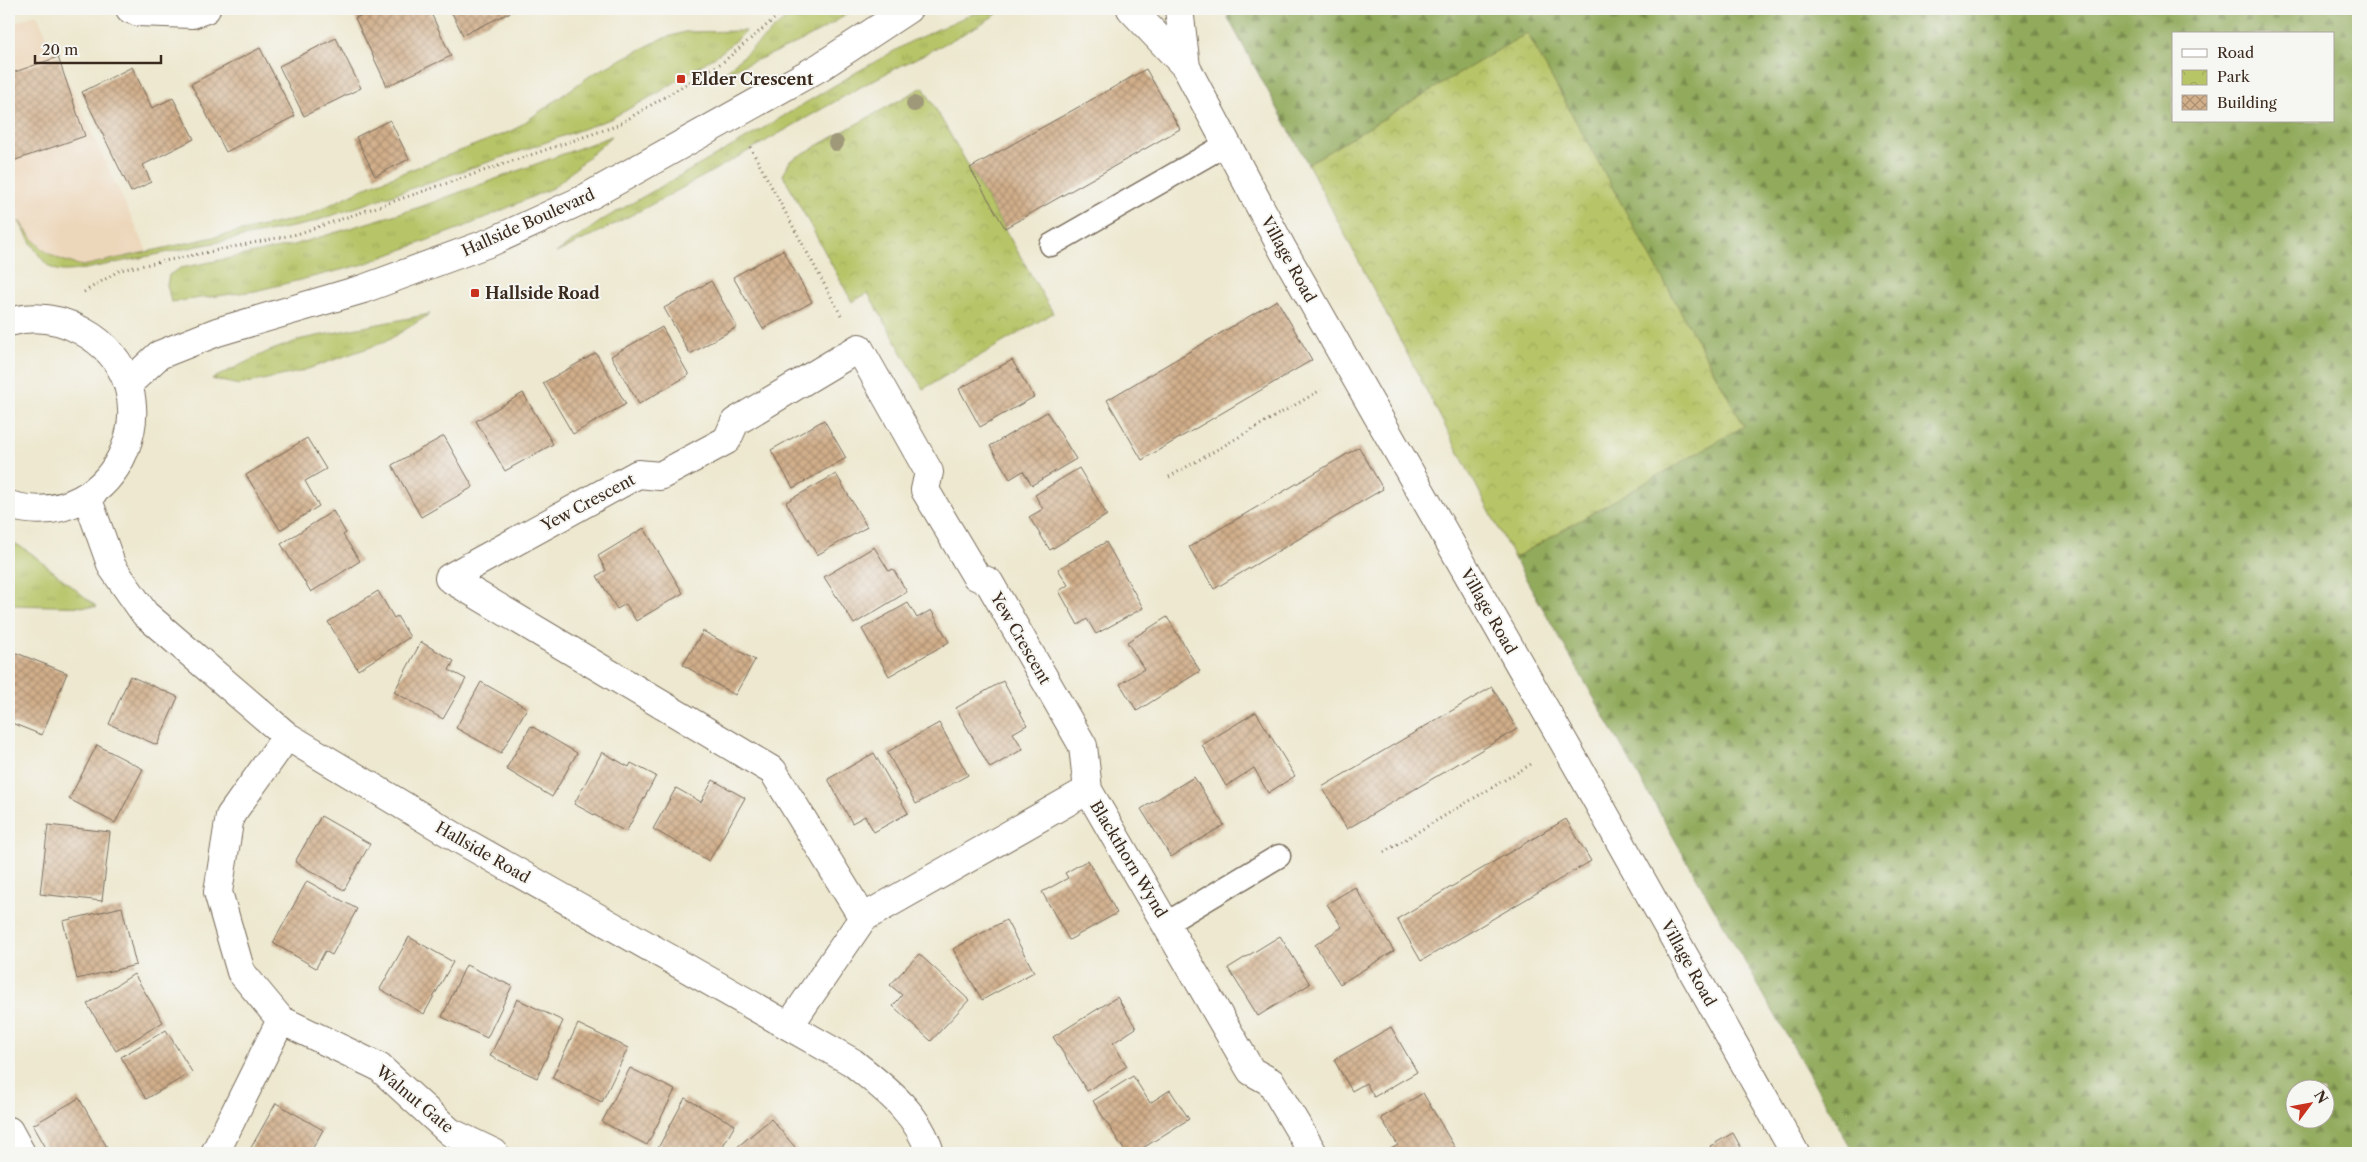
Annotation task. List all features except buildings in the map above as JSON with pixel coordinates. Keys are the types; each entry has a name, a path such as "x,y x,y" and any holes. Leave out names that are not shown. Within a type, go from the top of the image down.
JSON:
{"street":[{"path":"130,9 138,12 192,14 206,9"},
{"name":"Hallside Boulevard","path":"128,384 159,355 217,332 363,290 491,242 582,200 820,67 908,9"},
{"name":"Village Road","path":"1131,9 1186,67 1283,250 1591,789 1794,1153"},
{"name":"Village Road","path":"1179,9 1186,67"},
{"path":"9,322 42,318 70,324 95,338 115,358 128,384 133,416 127,448 111,476 86,497 56,509 25,510 9,505"},
{"name":"Yew Crescent","path":"863,918 773,771 449,578 638,474 660,476 727,440 735,422 859,348 929,472 924,490 976,576 990,582 1083,746 1088,790"},
{"name":"Hallside Road","path":"86,497 112,567 145,614 286,736 459,839 852,1062 900,1101 926,1139 930,1153"},
{"name":"Walnut Gate","path":"286,736 230,816 218,892 241,972 281,1020 379,1067 450,1132 494,1153"},
{"name":"Blackthorn Wynd","path":"789,1026 863,918 1088,790 1167,923 1251,1071 1271,1082 1313,1153"},
{"path":"215,1153 281,1020"},
{"path":"9,1130 21,1153"}],"lane":[{"path":"1051,245 1227,144"},
{"path":"1167,923 1279,856"}],"path":[{"path":"42,318 120,270 297,234 616,126 723,62 786,9"},
{"path":"730,117 758,160 859,348"},
{"path":"1169,477 1328,386"},
{"path":"1384,852 1536,761"}],"shaded area":[{"path":"37,15 147,251 83,266 59,260 38,246 19,221 9,188 9,24"}],"green space":[{"path":"797,9 853,9 807,38 724,73"},
{"path":"1228,9 2358,9 2358,1153 1854,1153 1514,558 1744,426 1527,33 1308,164 1228,18"},
{"path":"985,12 997,14 961,35 868,83 668,196 556,253 604,219 910,42 969,15"},
{"path":"746,31 723,51 658,93 610,119 307,224 85,269 65,271 54,269 44,262 19,221 39,246 53,256 83,266 305,217 371,185 514,130 591,75 661,39 685,32"},
{"path":"1527,33 1744,426 1514,558 1308,164"},
{"path":"923,87 1053,313 923,389 868,293 852,302 783,175 790,161"},
{"path":"612,136 554,187 471,224 361,265 255,291 171,302 167,285 169,275 181,268 294,245 420,207"},
{"path":"430,314 385,342 299,372 239,385 212,379 267,352 302,339"},
{"path":"9,540 31,553 97,607 9,605"}],"place":[{"name":"Elder Crescent","path":"681,79"},
{"name":"Hallside Road","path":"475,293"}]}
